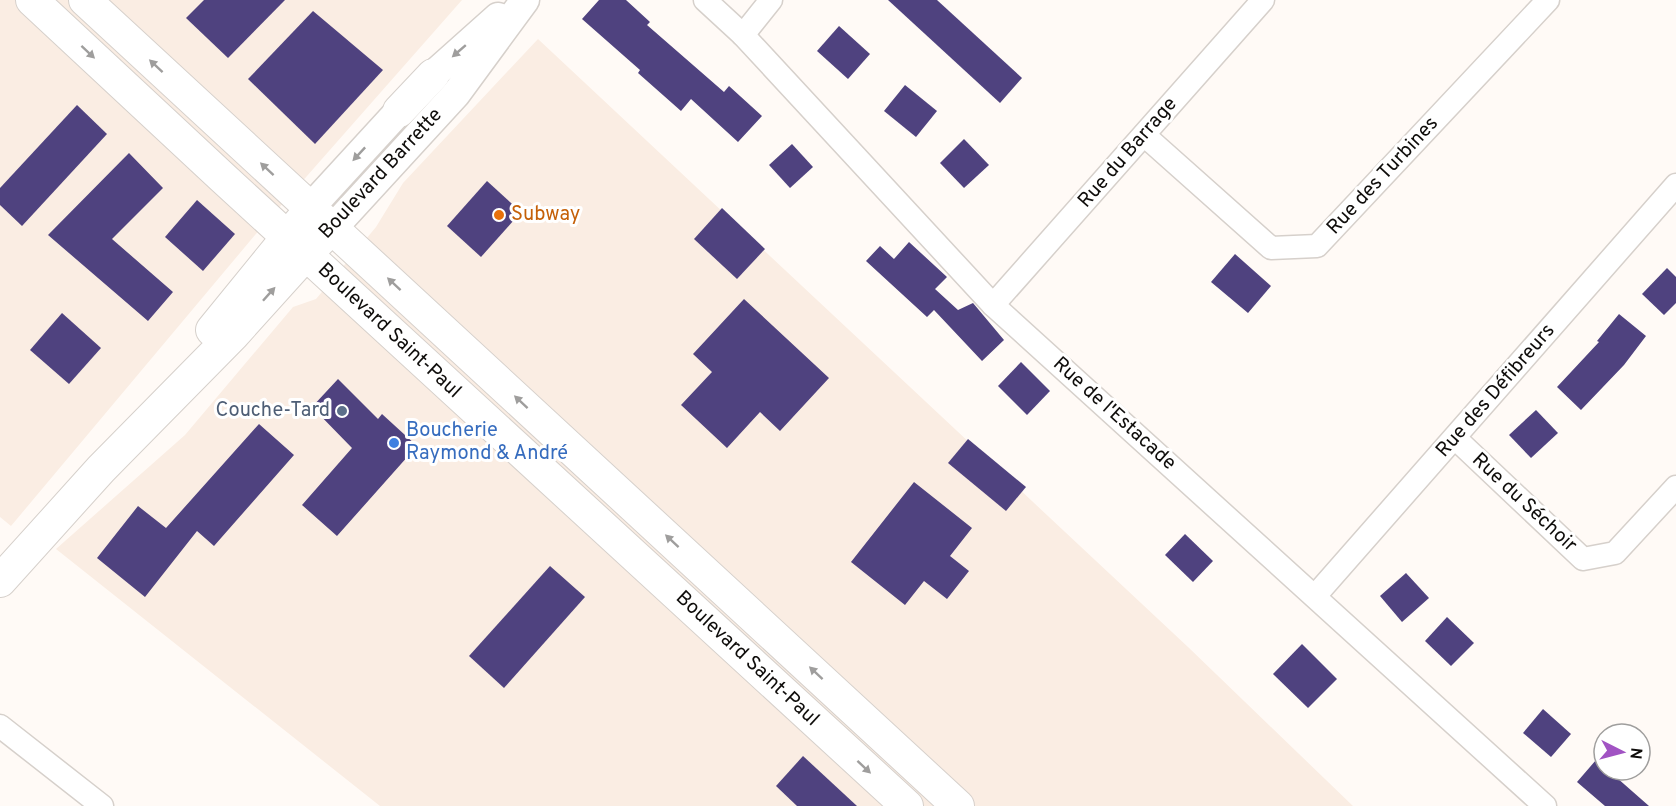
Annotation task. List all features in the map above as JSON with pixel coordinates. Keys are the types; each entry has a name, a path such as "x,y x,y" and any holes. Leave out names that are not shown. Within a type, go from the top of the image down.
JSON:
{"main road":[{"name":"Boulevard Saint-Paul","path":"32,0 907,806"},
{"name":"Boulevard Saint-Paul","path":"85,0 958,806"},
{"name":"Boulevard Barrette","path":"399,111 433,75"},
{"name":"Boulevard Barrette","path":"0,581 101,469 236,299 297,246 321,218"}],"street":[{"name":"Boulevard Barrette","path":"433,75 518,0"},
{"name":"Boulevard Barrette","path":"321,218 456,94 525,0"},
{"name":"Rue de l'Estacade","path":"705,0 743,35 993,305 1545,806"},
{"path":"743,35 771,0"},
{"name":"Rue du Barrage","path":"993,305 1263,0"},
{"name":"Rue des Turbines","path":"1144,135 1272,248 1317,246 1548,0"},
{"name":"Boulevard Barrette","path":"321,218 399,111"},
{"name":"Rue des Défibreurs","path":"1315,596 1676,185"},
{"name":"Rue du Séchoir","path":"1455,438 1583,559 1615,553 1676,488"},
{"path":"0,726 102,806"}],"shaded area":[{"path":"0,0 462,0 255,235 11,526 0,517"},
{"path":"538,39 1188,647 1353,806 380,806 56,549 185,435 293,307 316,299 376,227 403,183"}],"building":[{"path":"204,0 285,0 228,58 186,18"},
{"path":"599,0 626,0 650,22 647,25 724,92 729,86 762,116 738,142 691,99 681,111 638,73 640,70 582,19"},
{"path":"888,0 937,0 1022,78 1000,103"},
{"path":"313,11 383,70 315,144 248,79"},
{"path":"839,26 870,54 848,79 817,51"},
{"path":"905,85 937,111 916,137 884,111"},
{"path":"77,105 107,134 22,226 0,205 0,188"},
{"path":"964,139 989,165 964,188 940,163"},
{"path":"792,144 813,167 790,188 769,165"},
{"path":"129,153 163,188 112,239 173,292 148,321 48,235"},
{"path":"487,181 521,212 481,257 447,226"},
{"path":"197,200 235,234 203,271 165,237"},
{"path":"722,208 765,249 737,279 694,239"},
{"path":"909,242 947,277 935,289 958,310 973,303 1004,340 982,361 934,310 927,317 866,261 880,246 894,259"},
{"path":"1235,254 1271,286 1248,313 1211,282"},
{"path":"1667,268 1676,277 1676,303 1664,315 1642,294"},
{"path":"744,299 829,378 780,431 760,412 727,448 681,405 712,372 693,354"},
{"path":"62,313 101,348 69,384 30,350"},
{"path":"1619,314 1646,336 1624,365 1581,410 1557,387 1599,342 1597,341"},
{"path":"1021,362 1050,391 1027,415 998,386"},
{"path":"338,379 378,419 382,414 417,446 337,536 302,505 352,448 312,407"},
{"path":"1536,410 1558,433 1531,458 1509,435"},
{"path":"259,424 294,455 214,546 197,531 145,597 97,558 138,506 166,528"},
{"path":"968,439 1026,487 1006,511 948,463"},
{"path":"914,482 972,528 950,556 969,571 947,599 924,581 905,605 851,562"},
{"path":"1185,534 1213,561 1193,582 1165,555"},
{"path":"550,566 585,597 504,688 469,656"},
{"path":"1406,573 1429,598 1402,622 1380,596"},
{"path":"1447,617 1474,643 1451,666 1425,641"},
{"path":"1302,644 1337,679 1308,708 1273,674"},
{"path":"1543,709 1571,734 1551,757 1523,733"},
{"path":"803,756 857,806 797,806 776,786"},
{"path":"1592,765 1592,782 1622,782 1649,806 1605,806 1577,782"}],"place":[{"name":"Subway","path":"499,215"},
{"name":"Couche-Tard","path":"342,411"},
{"name":"Boucherie Raymond & André","path":"394,443"}]}
